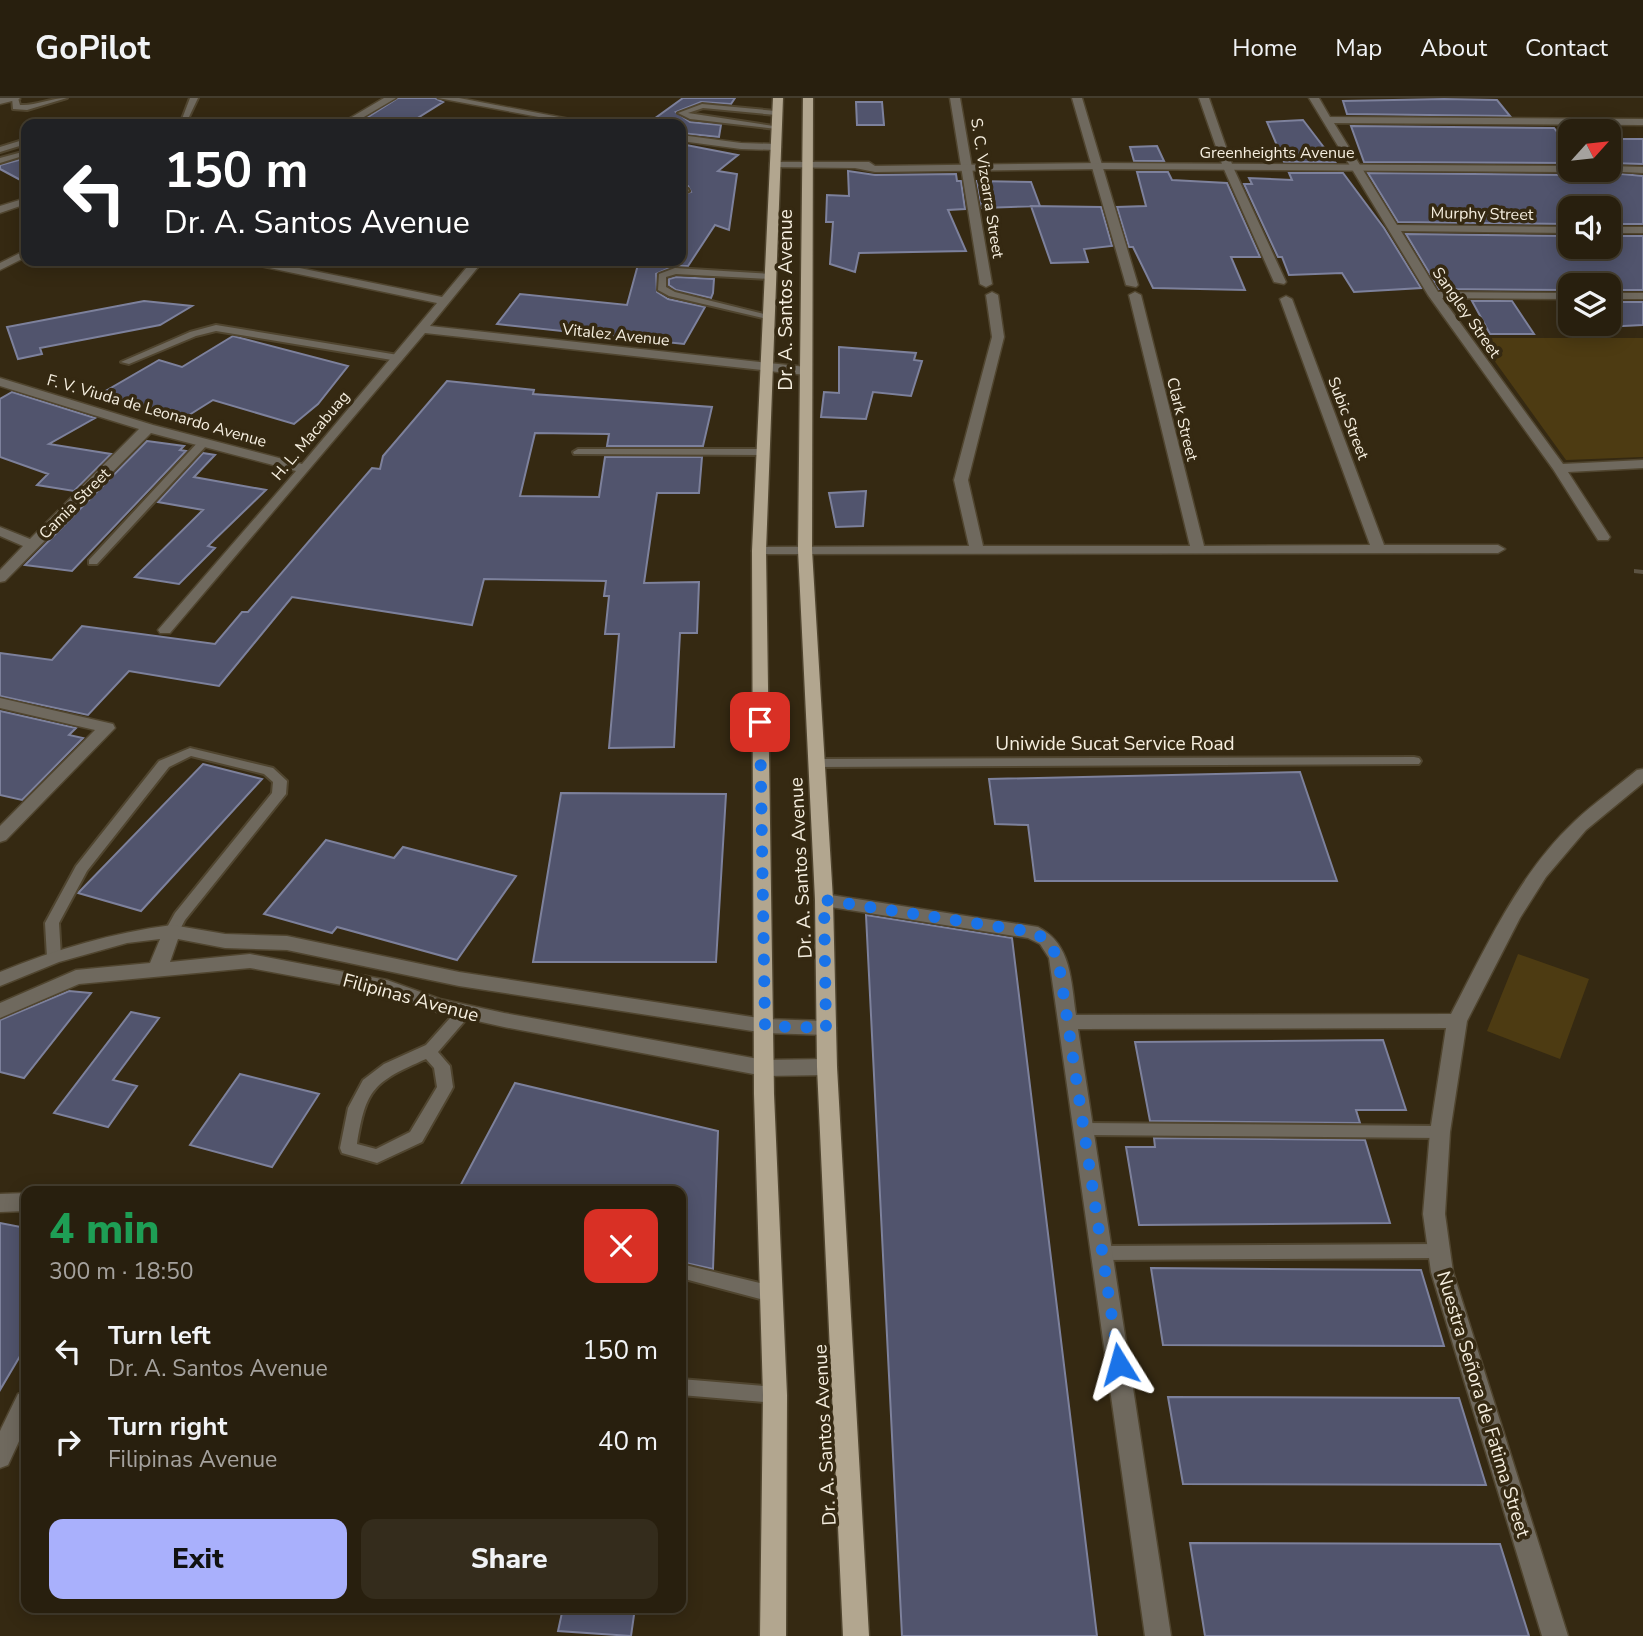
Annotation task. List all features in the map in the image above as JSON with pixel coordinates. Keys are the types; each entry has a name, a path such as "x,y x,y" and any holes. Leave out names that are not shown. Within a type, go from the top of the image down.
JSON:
{"main road":[{"name":"Dr. A. Santos Avenue","path":"773,1636 775,1395 764,1068 759,551 778,98"},
{"name":"Dr. A. Santos Avenue","path":"808,98 806,550 824,900 827,1067 856,1636"}],"street":[{"path":"354,119 391,98"},
{"path":"443,98 541,119"},
{"name":"S. C. Vizcarra Street","path":"955,98 998,337 961,480 977,550"},
{"name":"Clark Street","path":"1077,98 1133,290 1198,551"},
{"path":"1204,98 1228,167 1280,282"},
{"name":"Sangley Street","path":"1314,98 1434,295 1559,468 1603,537"},
{"path":"0,101 15,99"},
{"path":"1328,120 1643,122"},
{"name":"Greenheights Avenue","path":"686,139 741,146 807,166 1558,169"},
{"path":"1621,169 1643,170"},
{"path":"0,210 21,203"},
{"path":"0,210 21,215"},
{"name":"Murphy Street","path":"1394,228 1558,230"},
{"path":"1621,230 1643,230"},
{"path":"0,267 21,256"},
{"path":"286,266 446,301"},
{"name":"H. L. Macabuag","path":"165,630 423,330 474,266"},
{"path":"1434,295 1558,296"},
{"path":"1621,296 1643,296"},
{"name":"Subic Street","path":"1286,299 1380,550"},
{"name":"Vitalez Avenue","path":"423,330 806,371"},
{"name":"F. V. Viuda de Leonardo Avenue","path":"0,382 148,428 305,469"},
{"name":"Camia Street","path":"0,578 148,428"},
{"path":"1559,468 1643,464"},
{"path":"0,531 32,545"},
{"path":"759,551 1498,549"},
{"path":"0,703 107,728 4,827"},
{"name":"Nuestra Señora de Fatima Street","path":"1555,1636 1442,1272 1434,1214 1440,1132 1457,1021 1512,916 1540,873 1580,826 1643,774"},
{"path":"824,900 1032,932 1046,939 1058,958 1070,1022 1158,1636"},
{"path":"158,968 172,931"},
{"name":"Filipinas Avenue","path":"0,979 54,957 127,937 172,931 225,941 287,943 459,979 765,1026 826,1028"},
{"name":"Filipinas Avenue","path":"0,1011 76,977 250,961 387,988 464,1012 764,1068 827,1067"},
{"path":"387,988 403,967"},
{"path":"437,1005 459,979"},
{"path":"1070,1022 1457,1021"},
{"path":"0,1203 21,1202"},
{"path":"0,1457 21,1412"}],"lane":[{"path":"15,99 16,107 27,108 63,98"},
{"path":"184,117 194,98"},
{"path":"776,113 702,106 682,113 690,117 776,127"},
{"path":"0,150 21,143"},
{"path":"0,161 21,155"},
{"path":"767,316 672,294 661,288 662,276 675,271 769,276"},
{"path":"126,362 193,334 216,328 398,358"},
{"path":"93,562 203,443"},
{"path":"578,452 762,452"},
{"path":"54,957 52,923 80,869 164,764 190,752 268,771 280,781 279,794 180,917 172,931"},
{"name":"Uniwide Sucat Service Road","path":"816,764 1414,761"},
{"path":"428,1052 442,1066 445,1087 416,1137 377,1156 348,1148 355,1102 379,1073 418,1054 428,1052 464,1012"},
{"path":"1085,1129 1440,1132"},
{"path":"1102,1253 1440,1251"},
{"path":"686,1272 772,1294"},
{"path":"686,1387 775,1395"}],"shaded area":[{"path":"1478,338 1643,338 1643,457 1566,460"},
{"path":"1518,954 1589,979 1560,1059 1487,1031"}],"building":[{"path":"398,98 435,98 443,102 416,119 365,119"},
{"path":"683,98 735,98 731,104 701,102 676,112 686,119 654,119"},
{"path":"1497,100 1510,116 1347,114 1343,101"},
{"path":"856,102 882,102 884,125 857,125"},
{"path":"686,119 690,122 721,125 719,137 686,134"},
{"path":"1303,120 1335,162 1284,162 1267,122"},
{"path":"1351,126 1554,128 1558,133 1558,163 1364,162"},
{"path":"1621,139 1643,139 1643,164 1621,163"},
{"path":"686,145 738,155 718,171 737,174 729,230 715,225 686,266 686,194 691,192 688,186"},
{"path":"1157,146 1164,161 1134,161 1130,147"},
{"path":"21,159 21,180 0,169 0,165"},
{"path":"848,171 875,175 956,174 957,181 961,181 965,209 948,210 966,251 859,253 855,272 830,264 833,222 826,222 827,195 849,196"},
{"path":"1137,172 1168,172 1172,180 1227,183 1260,257 1231,257 1245,290 1153,288 1133,247 1129,247 1117,207 1146,206"},
{"path":"1289,173 1343,173 1384,228 1421,288 1354,292 1342,273 1289,275 1244,184 1252,184 1249,178 1292,180"},
{"path":"1368,173 1558,175 1558,182 1621,182 1621,174 1643,176 1643,224 1621,224 1621,196 1558,196 1558,224 1398,222"},
{"path":"977,181 1031,182 1040,206 982,208"},
{"path":"1031,206 1101,207 1112,246 1084,249 1088,262 1051,263"},
{"path":"1406,234 1558,236 1558,259 1621,259 1621,236 1643,236 1643,290 1621,290 1621,273 1558,273 1558,290 1439,289"},
{"path":"638,266 674,266 656,274 657,292 668,299 705,307 684,344 497,324 520,294 627,305"},
{"path":"669,279 714,279 711,298 676,290 669,285"},
{"path":"144,301 192,306 160,325 40,348 42,354 18,359 7,327"},
{"path":"1472,301 1512,301 1534,334 1490,334"},
{"path":"1621,302 1643,302 1643,325 1621,326"},
{"path":"233,336 348,366 318,404 294,424 213,400 178,422 97,396 159,360 182,367"},
{"path":"839,347 916,353 914,360 922,361 911,396 873,392 866,419 821,417 824,392 839,393"},
{"path":"447,381 534,390 533,394 712,407 703,446 607,446 609,434 535,433 520,496 599,497 605,457 702,457 699,493 657,493 644,583 699,582 697,633 680,633 674,747 609,748 619,634 605,634 609,596 604,596 606,581 484,579 472,625 292,597 219,686 129,671 88,715 0,696 0,653 52,660 82,626 215,644 242,612 248,612 372,468 380,469 383,456"},
{"path":"12,392 95,418 49,444 111,454 74,491 37,485 48,474 0,457 0,399"},
{"path":"147,441 184,446 180,450 186,451 72,571 25,565"},
{"path":"203,453 215,455 194,477 266,490 208,546 215,548 179,584 135,577 203,510 158,502"},
{"path":"866,491 863,526 836,527 829,493"},
{"path":"0,711 76,728 69,735 83,738 22,800 0,795"},
{"path":"203,764 262,779 141,911 78,893"},
{"path":"1300,772 1337,881 1035,881 1028,825 995,824 989,779"},
{"path":"561,793 726,794 716,962 533,962"},
{"path":"326,840 394,858 403,847 516,876 457,960 337,927 332,933 264,914"},
{"path":"866,915 1012,938 1097,1636 902,1636"},
{"path":"69,991 91,993 24,1078 0,1072 0,1020"},
{"path":"131,1012 159,1018 113,1080 137,1086 108,1127 54,1113"},
{"path":"1383,1040 1406,1110 1356,1110 1360,1123 1150,1121 1135,1042"},
{"path":"240,1074 319,1094 272,1167 190,1145"},
{"path":"515,1083 718,1131 713,1269 686,1263 686,1186 460,1186"},
{"path":"1154,1138 1365,1140 1390,1223 1139,1225 1126,1147 1155,1147"},
{"path":"0,1223 21,1227 21,1354 0,1390"},
{"path":"1151,1268 1421,1270 1444,1346 1163,1345"},
{"path":"1168,1397 1459,1398 1486,1485 1183,1484"},
{"path":"1190,1543 1500,1544 1529,1636 1205,1636"},
{"path":"562,1613 634,1613 631,1636 558,1631"}],"waterway":[{"path":"1637,571 1643,572"}],"route":[{"path":"760,722 765,1026 826,1028 824,900 1032,932 1046,939 1058,958 1070,1022 1119,1364"}]}
